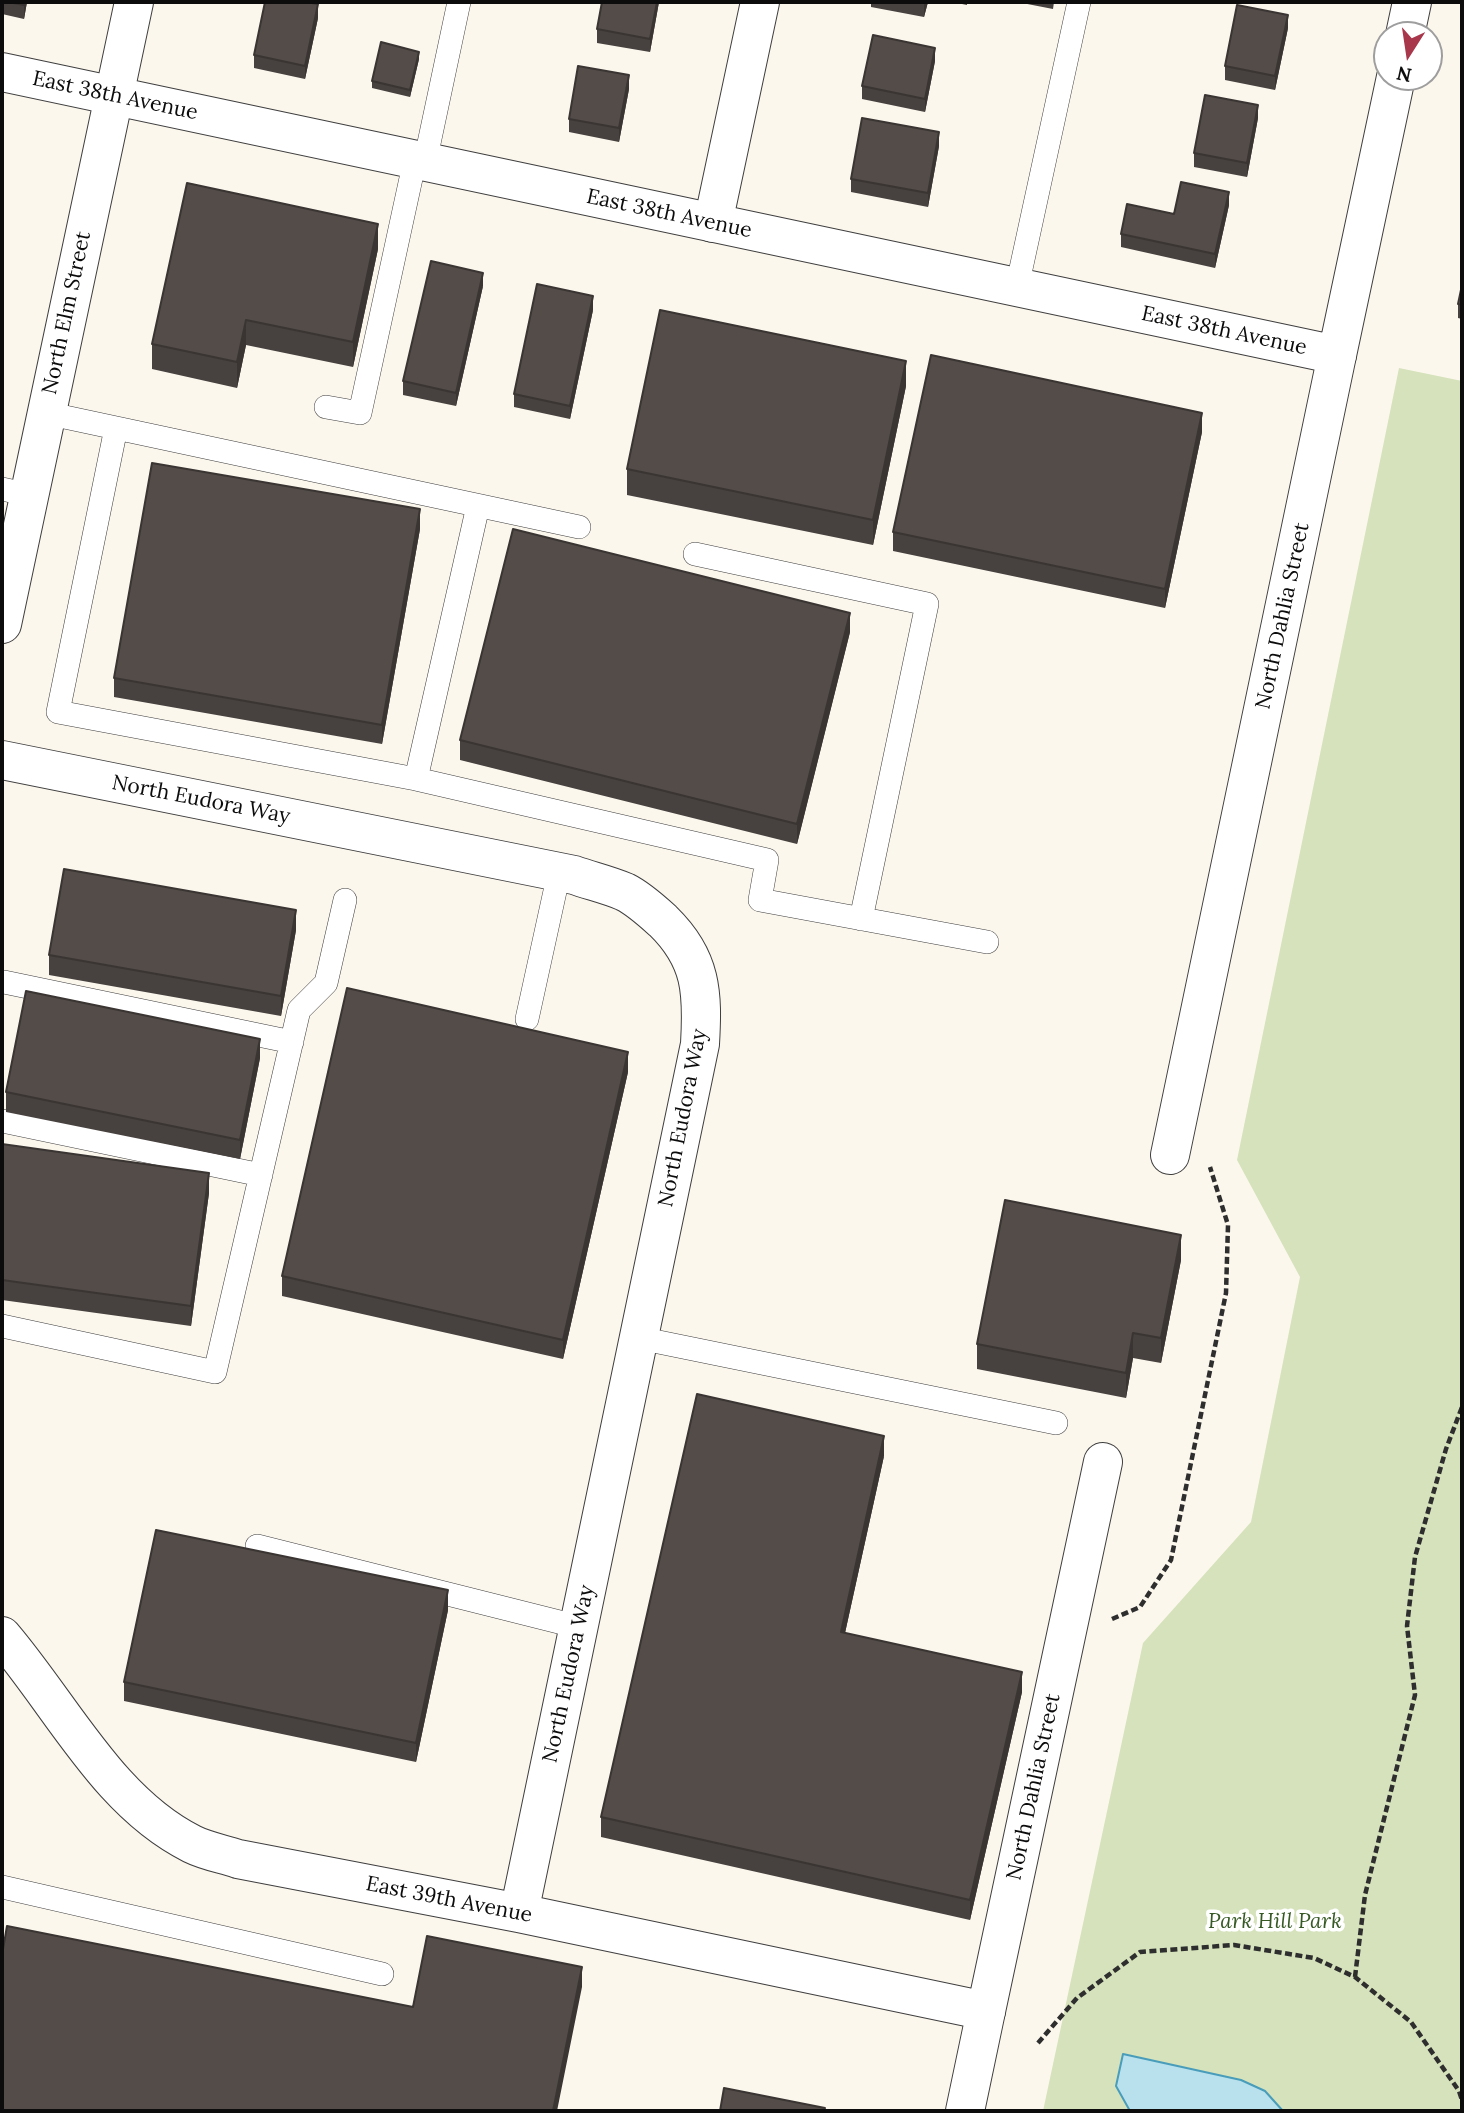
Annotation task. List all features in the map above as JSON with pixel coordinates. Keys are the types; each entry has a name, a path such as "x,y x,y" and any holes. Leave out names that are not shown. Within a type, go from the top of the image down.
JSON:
{"street":[{"name":"North Elm Street","path":"2,624 15,492 46,413 134,2"},
{"path":"713,223 760,2"},
{"path":"1408,21 1412,2"},
{"name":"East 38th Avenue","path":"2,72 1337,355"},
{"name":"North Dahlia Street","path":"1170,1154 1393,91"},
{"name":"North Eudora Way","path":"2,760 574,875 627,893 652,910 676,934 695,963 702,1007 700,1044 519,1913"},
{"name":"North Dahlia Street","path":"965,2111 1103,1462"},
{"name":"East 39th Avenue","path":"2,1636 29,1668 116,1787 151,1819 193,1845 238,1858 519,1913 986,2011"}],"lane":[{"path":"326,407 360,413 459,2"},
{"path":"1017,287 1079,2"},
{"path":"46,413 579,527"},
{"path":"117,428 58,712 416,779 767,860 760,900 987,942"},
{"path":"416,779 478,506"},
{"path":"695,554 927,604 861,919"},
{"path":"527,1018 559,873"},
{"path":"2,1326 215,1372 299,1010 326,983 345,900"},
{"path":"4,982 292,1042"},
{"path":"2,1121 261,1175"},
{"path":"639,1338 1056,1423"},
{"path":"257,1546 579,1627"},
{"path":"2,1887 382,1975"}],"path":[{"path":"1066,1639 1140,1607 1171,1560 1226,1293 1228,1226 1208,1162"},
{"path":"1355,1977 1365,1895 1415,1695 1407,1626 1415,1557 1446,1449 1462,1407"},
{"path":"1038,2043 1077,1998 1140,1952 1234,1945 1314,1958 1355,1977 1411,2022 1459,2091 1462,2100"}],"green space":[{"name":"Park Hill Park","path":"1399,368 1462,381 1462,2111 1043,2111 1143,1643 1251,1522 1300,1277 1237,1160"}],"water":[{"path":"1123,2054 1241,2080 1265,2091 1283,2111 1130,2111 1116,2086"}],"building":[{"path":"265,2 318,4 305,66 254,55"},
{"path":"602,2 657,2 650,39 597,29"},
{"path":"1237,5 1288,15 1275,76 1225,66"},
{"path":"873,35 935,48 925,99 862,86"},
{"path":"381,42 419,52 410,90 372,81"},
{"path":"578,66 629,75 619,128 569,119"},
{"path":"1205,95 1258,105 1247,163 1194,153"},
{"path":"862,118 939,132 928,193 851,179"},
{"path":"1181,182 1229,192 1215,254 1121,234 1127,204 1174,214"},
{"path":"187,183 378,224 353,342 246,320 237,362 152,344"},
{"path":"431,261 483,273 456,393 403,381"},
{"path":"537,284 593,296 570,406 514,394"},
{"path":"1462,285 1462,305 1458,304"},
{"path":"660,310 906,361 873,520 627,469"},
{"path":"931,355 1202,413 1165,589 893,532"},
{"path":"152,463 420,509 382,725 114,678"},
{"path":"513,529 850,613 797,824 460,740"},
{"path":"64,869 296,910 281,996 49,955"},
{"path":"347,988 628,1052 563,1340 282,1276"},
{"path":"26,991 260,1039 240,1140 6,1092"},
{"path":"2,1144 209,1173 191,1306 2,1280"},
{"path":"1005,1200 1181,1235 1161,1338 1133,1333 1126,1373 977,1344"},
{"path":"697,1394 884,1436 841,1632 1022,1672 970,1900 601,1817"},
{"path":"156,1530 448,1590 416,1743 124,1682"},
{"path":"7,1926 413,2007 427,1936 582,1967 553,2111 2,2111 2,1955"},
{"path":"724,2088 825,2108 824,2111 720,2111"}]}
